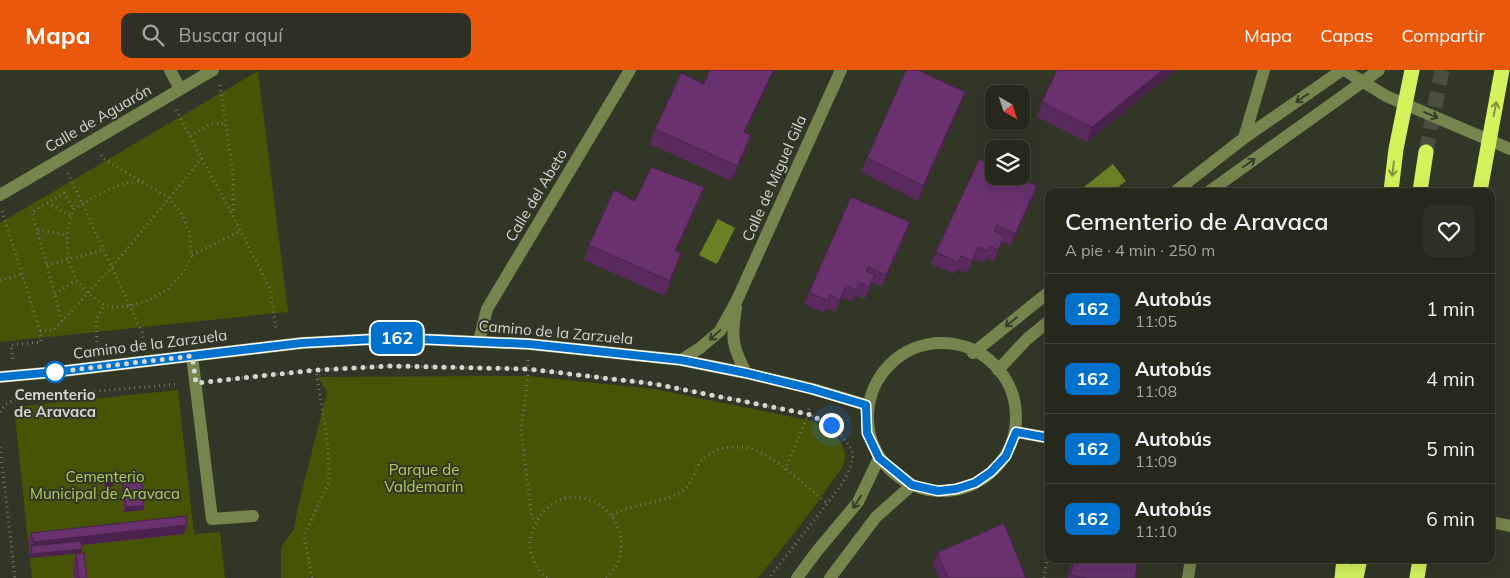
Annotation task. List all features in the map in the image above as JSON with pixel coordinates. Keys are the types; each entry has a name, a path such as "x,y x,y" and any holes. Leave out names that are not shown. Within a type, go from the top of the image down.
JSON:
{"highway":[{"path":"1390,188 1396,148 1412,70"},
{"path":"1481,188 1502,72"},
{"path":"1420,188 1426,152"},
{"path":"1342,578 1344,563"},
{"path":"1356,578 1359,563"},
{"path":"1417,578 1419,563"}],"street":[{"path":"170,70 180,89"},
{"name":"Calle del Abeto","path":"479,341 487,308 630,70"},
{"name":"Calle de Miguel Gila","path":"681,360 700,348 720,331 737,300 841,70"},
{"path":"1244,138 1264,70"},
{"path":"1180,188 1244,138 1343,70 1386,96 1510,149"},
{"path":"1214,188 1379,70"},
{"name":"Calle de Aguarón","path":"0,195 180,89 216,75"},
{"path":"973,353 1045,295"},
{"name":"Calle de Miguel Gila","path":"737,300 733,344 746,373"},
{"path":"998,370 1027,339 1045,324"},
{"name":"Camino de la Zarzuela","path":"0,376 302,343 394,338 529,344 681,360 812,389 866,405"},
{"path":"953,344 988,359 998,370 1006,379 1013,393 1017,419 1016,432 1006,456 991,472 975,483 956,489 938,491 912,485 879,458 867,433 866,405 883,370 914,348 953,344"},
{"path":"192,356 212,519 253,516"},
{"path":"1016,432 1045,437"},
{"path":"797,578 858,502 879,458"},
{"path":"830,578 876,517 912,485"},
{"path":"1188,578 1190,563"}],"path":[{"path":"216,75 226,123 233,173 234,216"},
{"path":"168,96 203,157 270,289 278,346"},
{"path":"190,136 211,124 226,123"},
{"path":"92,141 104,159 141,181 169,198 183,216 189,232 192,255 184,272 167,290 151,299 130,306 113,307 104,304 88,293 76,280 68,260 66,236 74,209 103,192 125,183 141,181"},
{"path":"40,331 54,330 112,267 203,157"},
{"path":"62,159 142,332 145,361"},
{"path":"62,321 32,212 64,193 74,209"},
{"path":"0,203 40,331 41,342 11,345 16,375"},
{"path":"47,203 71,216"},
{"path":"37,230 66,236"},
{"path":"192,255 241,231"},
{"path":"47,265 104,250"},
{"path":"0,280 22,274"},
{"path":"55,294 76,280"},
{"path":"98,366 96,320 104,304"},
{"path":"529,344 521,430 532,518 536,521"},
{"path":"0,412 6,404 19,398 196,383 316,370 392,366 528,369 655,384 808,414 831,425 842,435 852,451 851,465 847,476 769,578"},
{"path":"312,578 304,536 328,482 328,446 316,370"},
{"path":"786,470 808,414 812,389"},
{"path":"0,447 15,578"},
{"path":"612,515 621,510 672,497 684,490 702,460 714,452 728,447 748,448 765,455 827,503"},
{"path":"547,578 540,572 532,556 530,538 536,521 548,507 564,499 582,498 599,504 612,515 620,531 622,549 616,566 606,578"},
{"path":"1044,578 1046,563"}],"green space":[{"path":"258,71 288,312 0,342 0,223"},
{"name":"Parque de Valdemarín","path":"528,376 654,389 812,421 829,431 840,441 845,453 845,460 839,472 814,507 758,578 281,578 281,548 294,529 327,392 318,377"},
{"name":"Cementerio Municipal de Aravaca","path":"178,390 194,534 220,532 225,578 32,578 14,407"}],"shaded area":[{"path":"1113,164 1126,181 1117,188 1083,188"},
{"path":"718,219 735,228 717,264 699,255"}],"building":[{"path":"710,70 773,71 744,132 751,135 737,166 655,129 681,73 704,84"},
{"path":"906,70 918,70 965,92 923,186 867,158"},
{"path":"1057,70 1163,70 1092,127 1042,102"},
{"path":"979,159 985,162 985,185 1030,185 1030,182 1037,186 1015,234 997,225 994,231 1004,236 998,250 990,246 988,251 978,247 972,261 961,256 958,262 936,252"},
{"path":"651,167 704,187 675,251 681,253 670,281 589,245 614,190 635,201"},
{"path":"851,197 910,222 886,275 868,267 866,271 875,275 869,287 860,283 857,290 846,285 840,300 830,295 828,301 809,292"},
{"path":"105,473 114,473 115,482 106,482"},
{"path":"142,480 144,506 126,507 123,482"},
{"path":"186,516 187,525 33,542 31,533"},
{"path":"1004,523 1026,578 948,578 937,553"},
{"path":"81,541 82,549 31,554 32,546"},
{"path":"84,553 87,578 79,578 76,554"},
{"path":"1073,563 1137,563 1135,578 1086,578 1071,575"}],"tunnel":[{"path":"1426,152 1442,70"}],"bus line":[{"name":"162","path":"0,377 302,343 394,338 479,341 529,344 681,360 812,389 866,405 867,433 879,458 912,485 938,491 956,489 975,483 991,472 1006,456 1016,432 1045,437"}],"place":[{"name":"Cementerio de Aravaca","path":"55,372"}],"route":[{"path":"55,372 192,356 196,383 316,370 392,366 528,369 655,384 808,414 831,425"}]}
